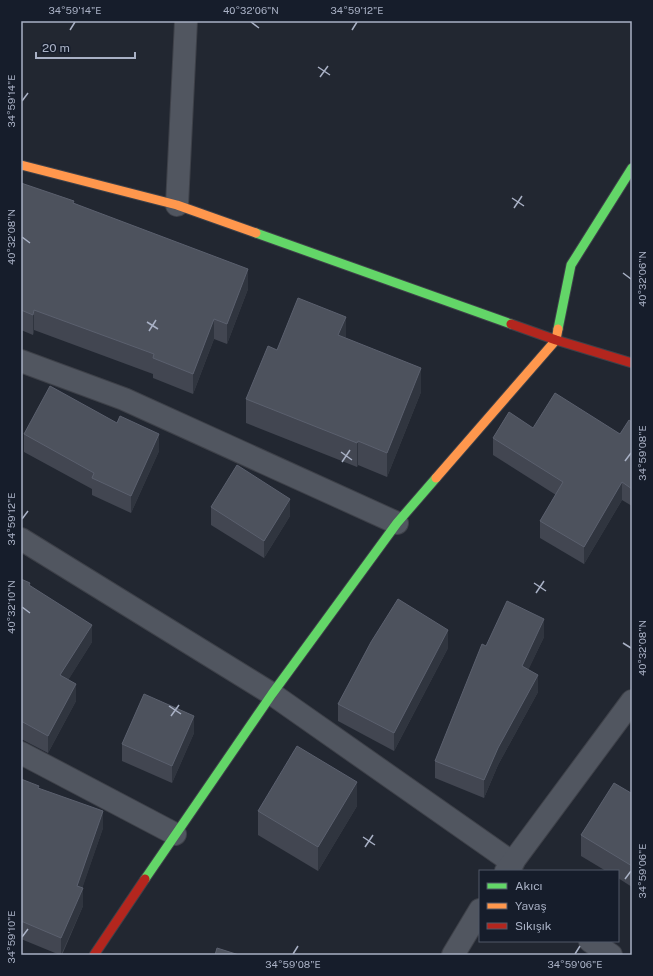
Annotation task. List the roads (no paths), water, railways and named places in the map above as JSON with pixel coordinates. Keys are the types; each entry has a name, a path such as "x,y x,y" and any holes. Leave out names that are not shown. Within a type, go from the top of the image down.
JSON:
{"street":[{"path":"177,205 186,21"},
{"path":"21,165 177,205 556,340 632,364"},
{"path":"94,955 175,834 272,694 397,523 556,340 571,265 632,168"},
{"path":"21,361 124,399 397,523"},
{"path":"21,539 272,694 509,867 632,701"},
{"path":"21,753 175,834"},
{"path":"453,955 479,912"},
{"path":"592,942 611,955"}]}
